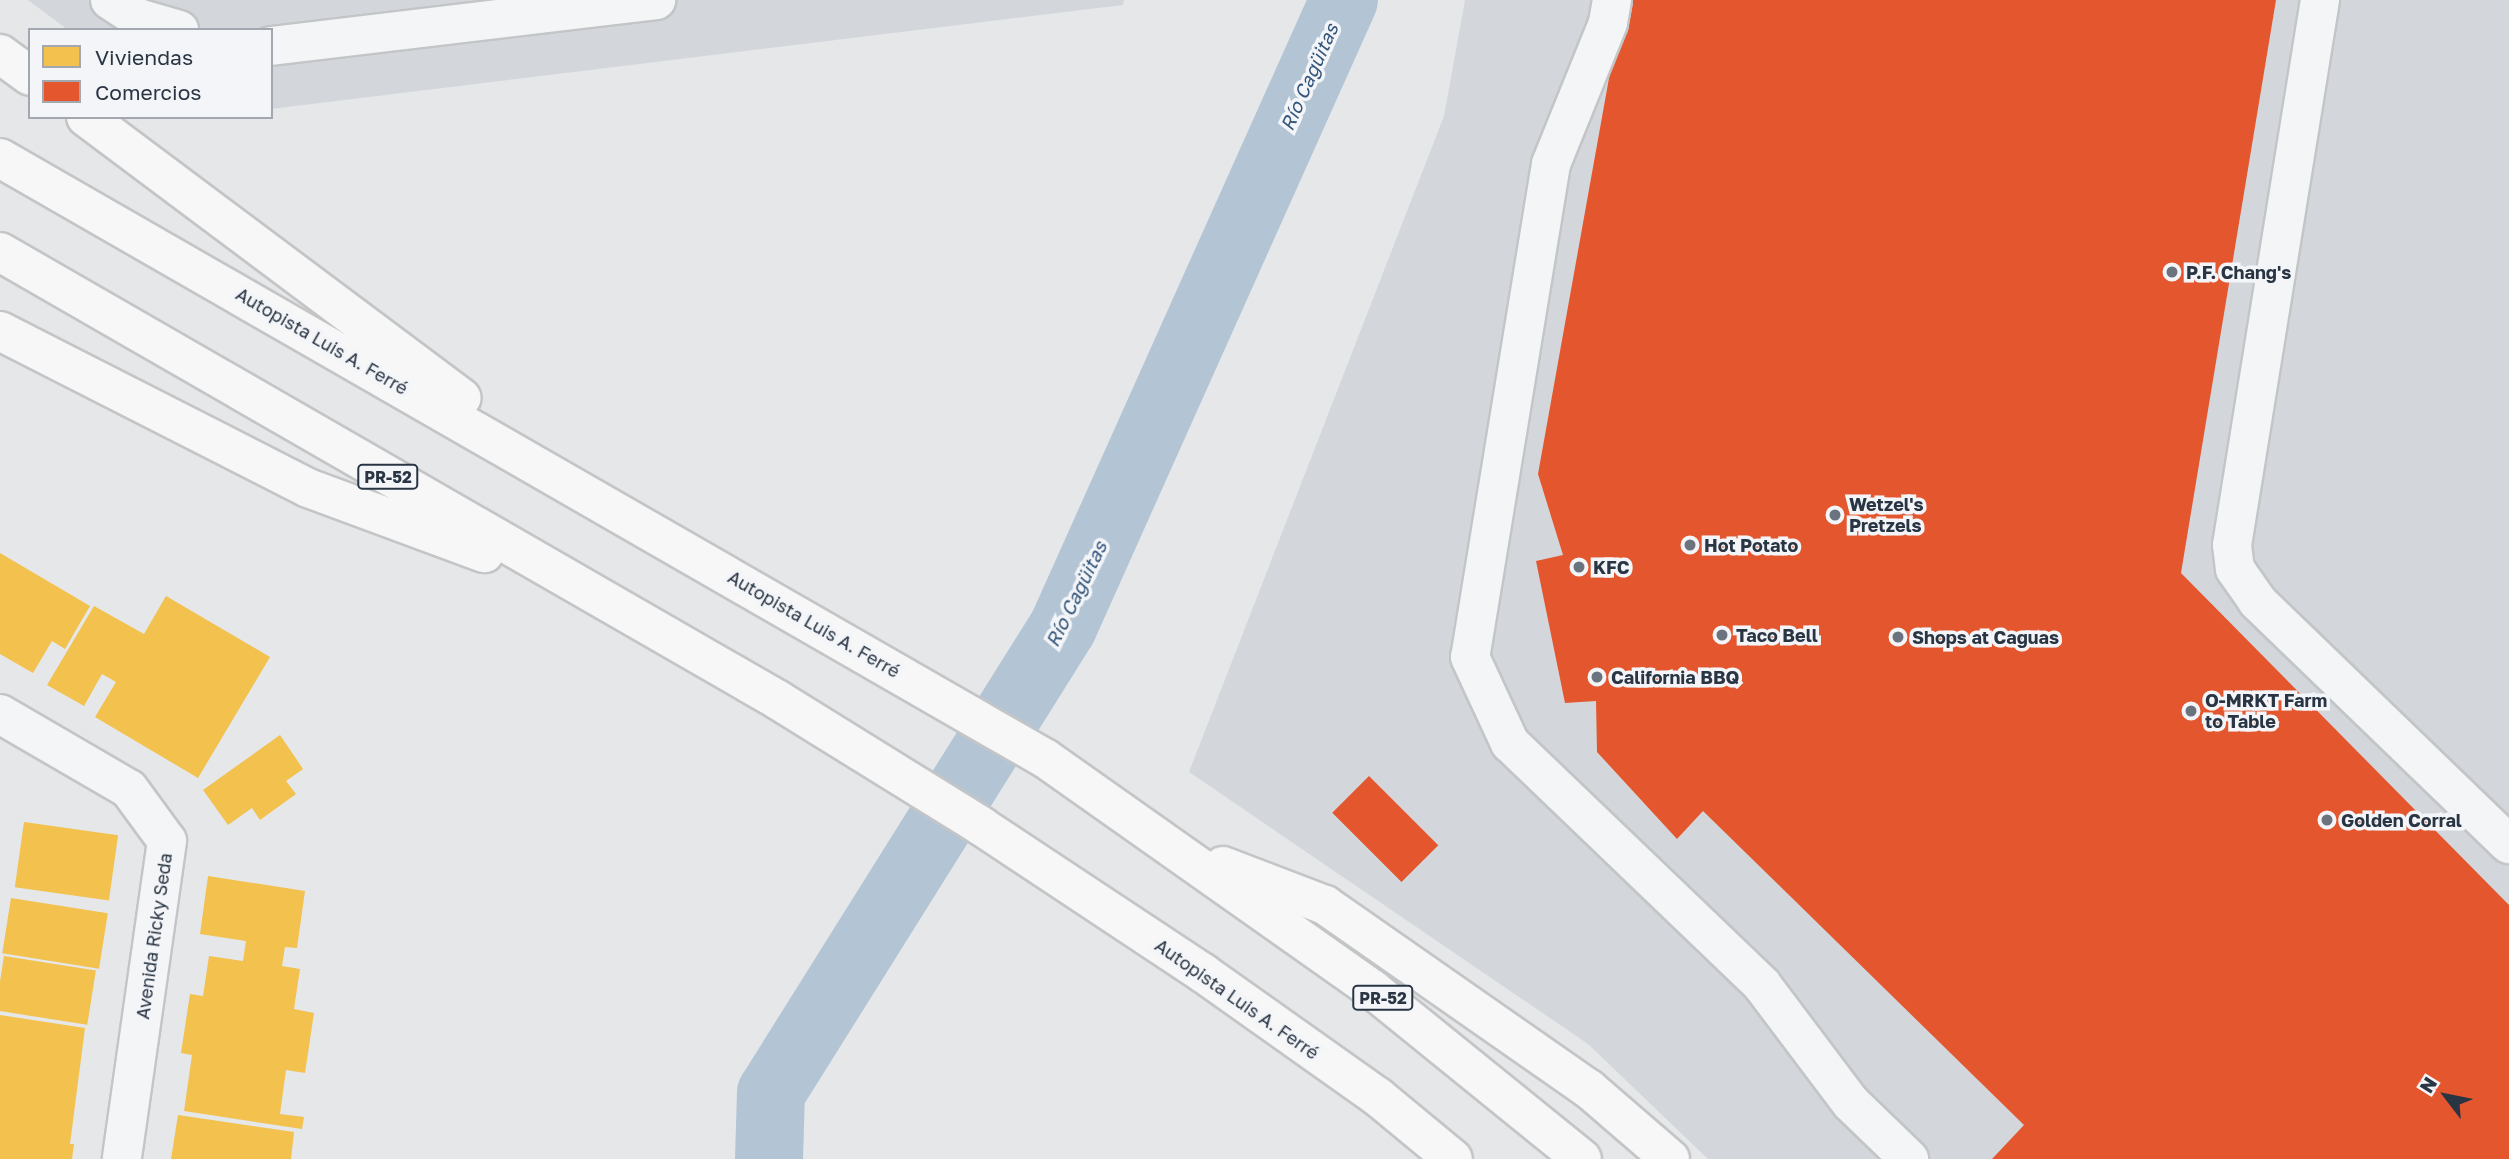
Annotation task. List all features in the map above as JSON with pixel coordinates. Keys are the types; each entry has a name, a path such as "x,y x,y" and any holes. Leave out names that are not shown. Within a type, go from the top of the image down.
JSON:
{"highway":[{"path":"0,54 28,75"},
{"path":"89,119 411,359 561,478"},
{"name":"Autopista Luis A. Ferré","path":"0,158 1046,759 1372,989 1582,1159"},
{"name":"Autopista Luis A. Ferré","path":"0,252 778,699 981,826 1203,973 1377,1097 1453,1159"},
{"path":"0,331 308,488 588,592"},
{"path":"1163,839 1325,905 1589,1089 1670,1159"}],"street":[{"path":"110,0 138,18 172,28"},
{"path":"273,46 656,0"},
{"path":"1612,0 1608,23 1551,164 1470,657 1510,743 1762,985 1851,1103 1909,1159"},
{"path":"2319,0 2232,545 2235,569 2257,601 2509,844"},
{"name":"Avenida Ricky Seda","path":"0,714 129,789 167,841 122,1159"}],"shaded area":[{"path":"28,0 1124,0 1123,5 273,109 273,28 65,28"},
{"name":"Shops at Caguas","path":"1465,0 2509,0 2509,1159 1708,1159 1588,1044 1189,772 1444,116"}],"building: Viviendas":[{"path":"0,553 90,606 65,649 52,641 33,673 0,654"},
{"path":"166,596 270,657 198,778 95,717 116,682 102,674 84,706 47,685 94,606 144,634"},
{"path":"280,735 303,769 286,781 296,794 260,820 252,808 228,825 203,790"},
{"path":"24,822 118,835 109,901 15,887"},
{"path":"208,876 305,891 297,948 285,947 282,966 300,969 294,1009 314,1013 305,1073 286,1070 280,1114 304,1117 302,1129 184,1111 192,1055 181,1053 190,994 203,996 209,956 243,961 246,941 200,934"},
{"path":"11,898 108,913 99,969 2,953"},
{"path":"4,956 96,971 87,1025 0,1011 0,981"},
{"path":"0,1015 85,1028 70,1144 74,1144 72,1159 0,1159"},
{"path":"178,1115 294,1132 291,1159 171,1159"}],"building: Comercios":[{"name":"Shops at Caguas","path":"1623,0 2276,0 2181,573 2509,905 2509,1159 1992,1159 2024,1125 1703,811 1677,839 1597,752 1596,701 1565,703 1536,561 1563,555 1538,474"},
{"path":"1369,776 1438,845 1402,882 1332,813"}],"waterway":[{"name":"Río Cagüitas","path":"769,1159 771,1093 1063,627 1344,0"}],"place":[{"name":"P.F. Chang's","path":"2172,272"},
{"name":"Wetzel's Pretzels","path":"1835,515"},
{"name":"Hot Potato","path":"1690,545"},
{"name":"KFC","path":"1579,567"},
{"name":"Taco Bell","path":"1722,635"},
{"name":"Shops at Caguas","path":"1898,637"},
{"name":"California BBQ","path":"1597,677"},
{"name":"O-MRKT Farm to Table","path":"2191,711"},
{"name":"Golden Corral","path":"2327,820"}]}
